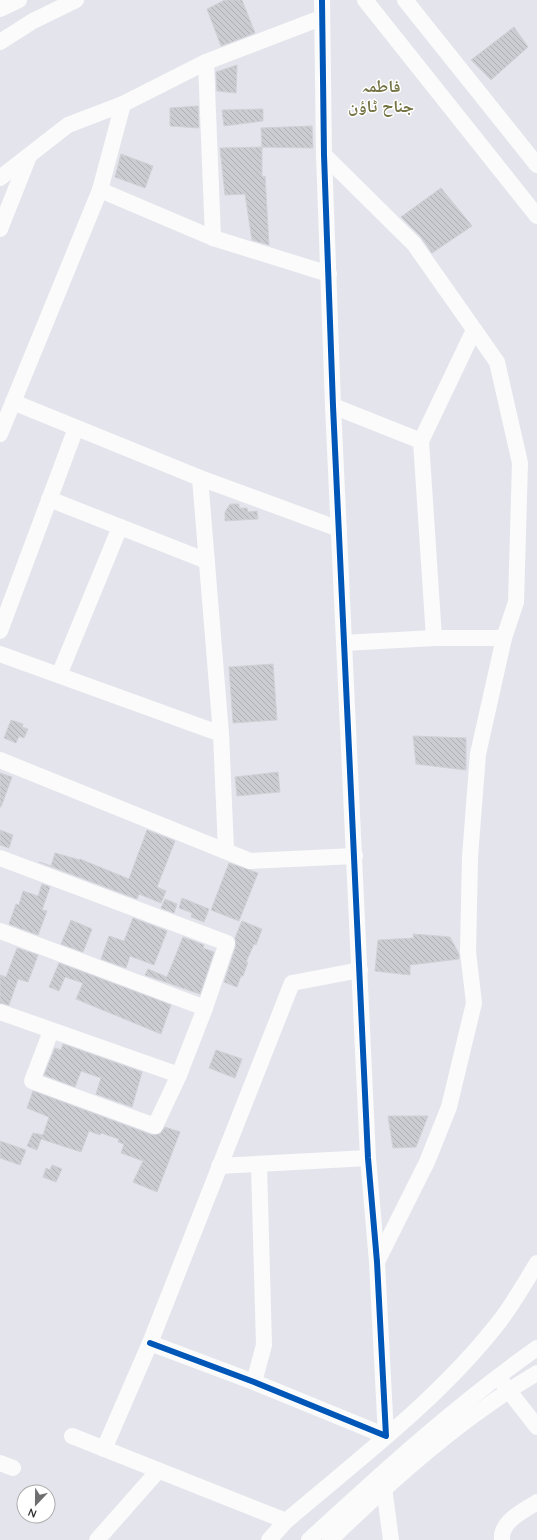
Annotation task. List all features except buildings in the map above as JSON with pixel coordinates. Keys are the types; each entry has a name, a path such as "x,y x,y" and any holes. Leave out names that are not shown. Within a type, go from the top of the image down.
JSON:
{"street":[{"path":"0,9 19,0"},
{"path":"0,42 33,21 76,0"},
{"path":"322,0 321,18 324,155 333,406 368,1158 377,1262 386,1436"},
{"path":"365,0 537,216"},
{"path":"405,0 537,166"},
{"path":"0,178 68,125 124,104 206,62 321,18"},
{"path":"206,62 213,238"},
{"path":"0,434 100,190 124,104"},
{"path":"324,155 414,244 497,362 520,463 516,602 504,638 478,754 470,857 468,952 474,1003 449,1107 427,1162 377,1262"},
{"path":"0,229 29,156"},
{"path":"100,190 213,238 328,274"},
{"path":"434,638 421,441 474,330"},
{"path":"13,402 200,478 339,529"},
{"path":"333,406 421,441"},
{"path":"0,631 76,428"},
{"path":"200,478 221,734 226,850"},
{"path":"49,499 207,561"},
{"path":"59,676 120,527"},
{"path":"344,643 434,638 504,638"},
{"path":"0,654 221,734"},
{"path":"0,760 226,850 250,861 355,856"},
{"path":"0,858 227,943 205,1008 179,1075 155,1126 32,1080 51,1032"},
{"path":"0,931 205,1008"},
{"path":"104,1449 150,1343 292,983 360,970"},
{"path":"0,1012 51,1032 179,1075"},
{"path":"219,1166 368,1158"},
{"path":"254,1382 264,1345 259,1165"},
{"path":"269,1540 286,1521 422,1406 458,1371 500,1322 537,1263"},
{"path":"150,1343 254,1382 386,1436"},
{"path":"330,1540 383,1481 439,1426 497,1376 537,1348"},
{"path":"309,1540 362,1492 383,1481 426,1452 508,1390 537,1373"},
{"path":"497,1376 537,1427"},
{"path":"422,1406 439,1426"},
{"path":"72,1436 286,1521"},
{"path":"97,1540 158,1471"},
{"path":"343,1473 362,1492"},
{"path":"383,1481 391,1540"},
{"path":"502,1540 501,1536 508,1521 537,1502"}],"cycle path":[{"path":"150,1343 254,1382 386,1436 377,1262 368,1158 333,406 324,155 322,0"}],"district":[{"name":"فاطمہ جناح ٹاؤن","path":"381,96"}]}
